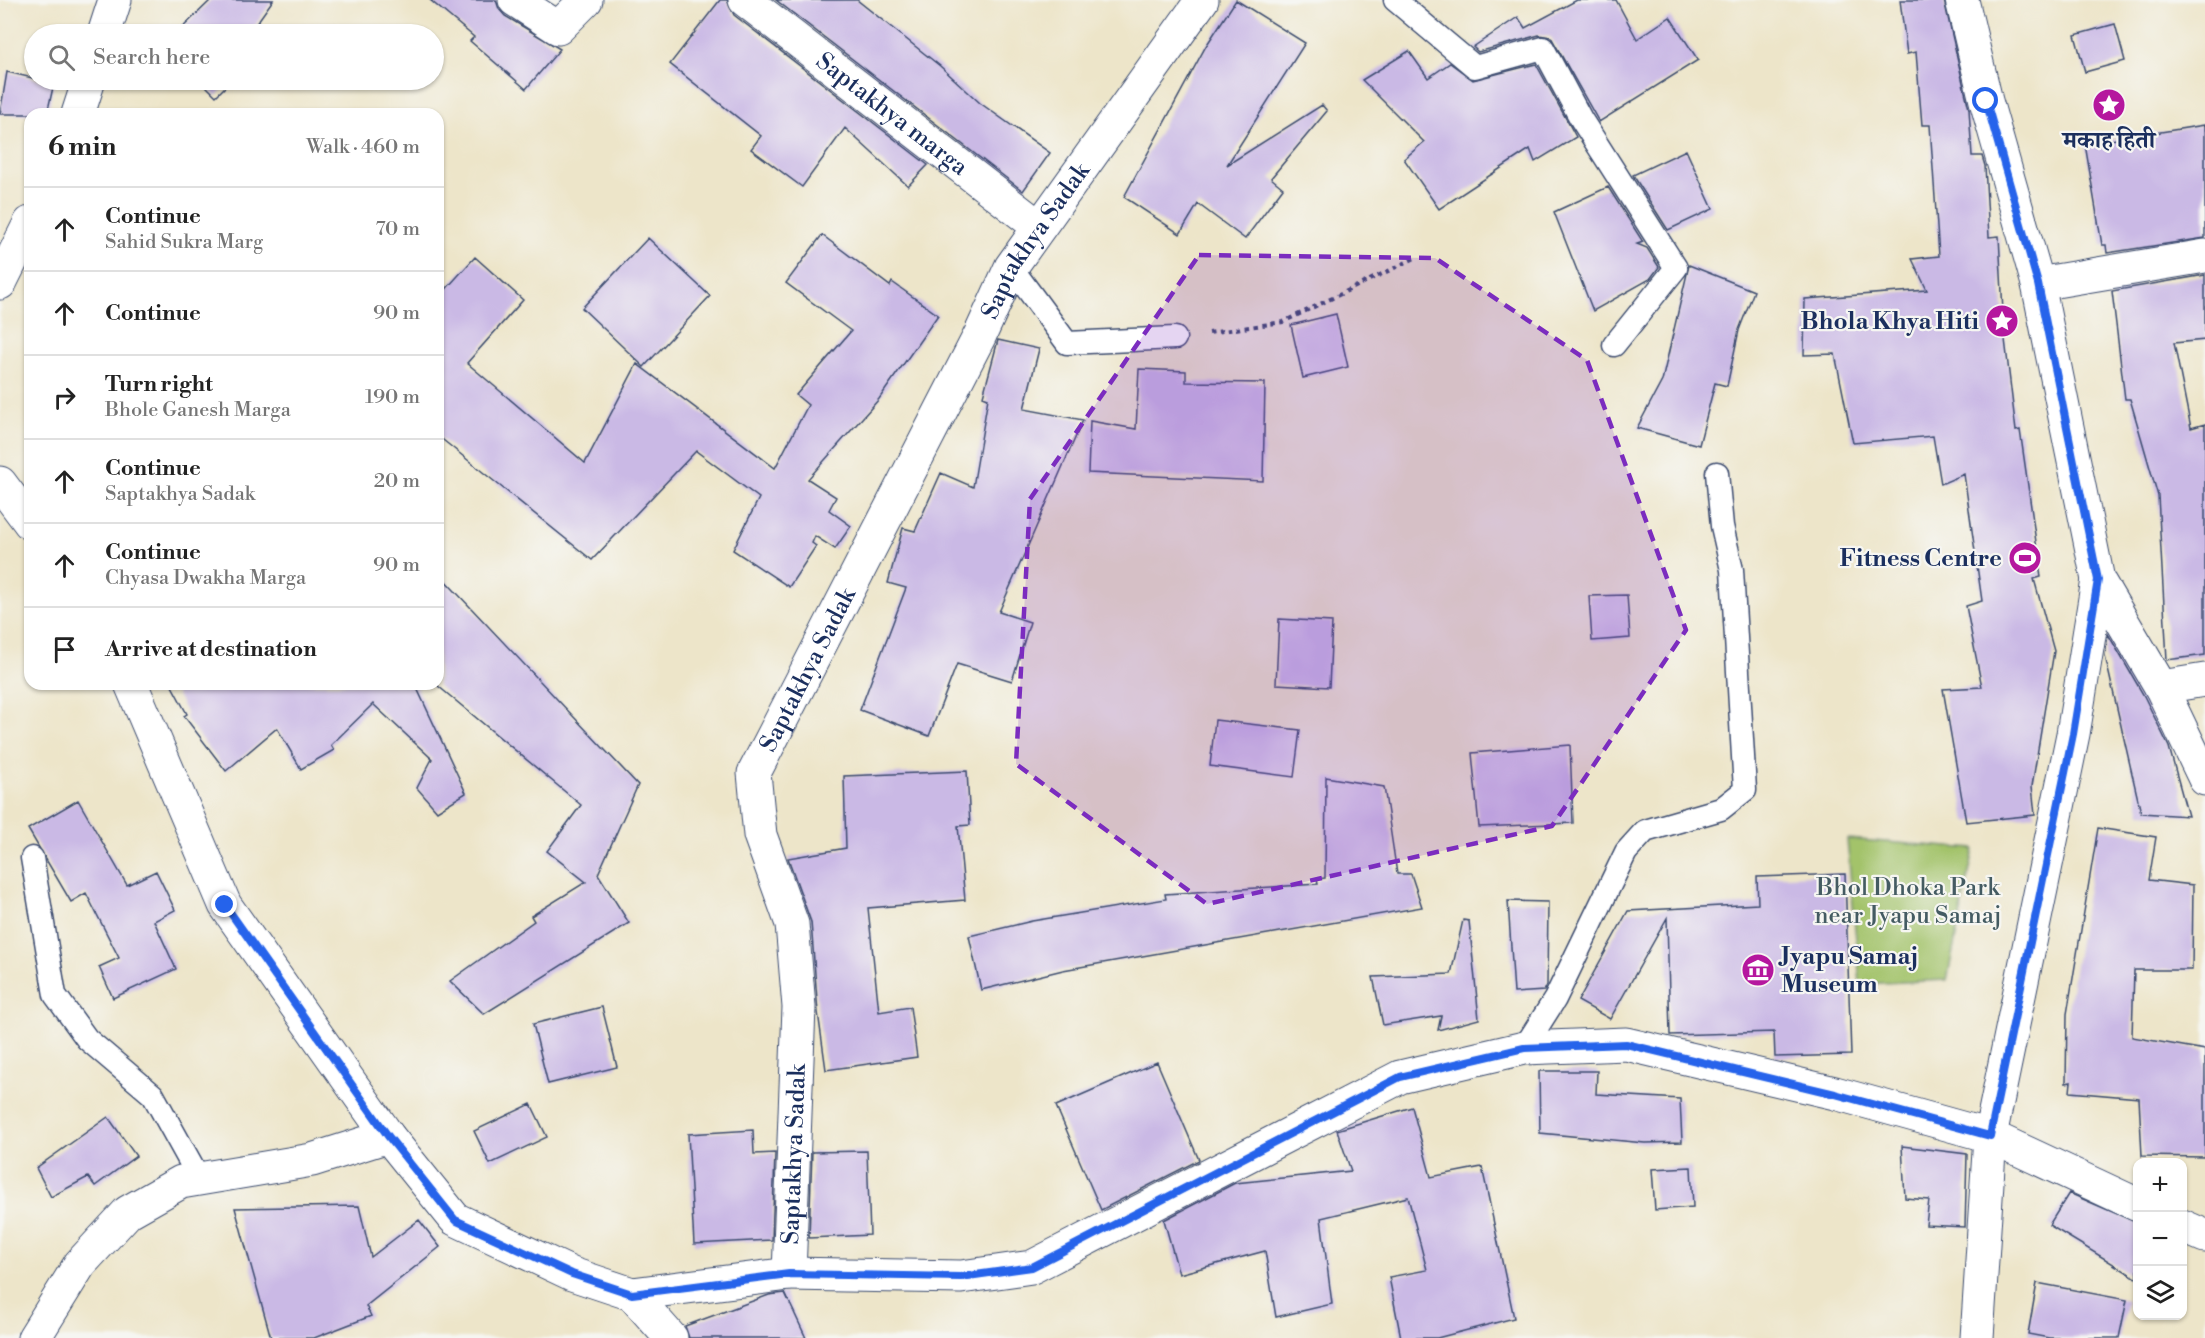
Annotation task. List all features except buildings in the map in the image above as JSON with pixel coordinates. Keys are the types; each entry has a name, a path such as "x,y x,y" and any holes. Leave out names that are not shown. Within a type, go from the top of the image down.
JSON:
{"street":[{"path":"107,24 115,0"},
{"path":"515,0 558,28 586,0"},
{"name":"Saptakhya marga","path":"745,0 1039,227"},
{"name":"Saptakhya Sadak","path":"632,1294 789,1274 799,1007 792,924 760,835 754,773 980,335 1011,267 1202,0"},
{"path":"1962,0 1986,101 2038,284 2098,580 2161,687 2205,779"},
{"path":"80,108 86,90"},
{"path":"0,283 24,235"},
{"path":"2038,284 2205,256"},
{"path":"0,483 24,514"},
{"path":"1977,1338 1990,1136 2073,734 2098,580"},
{"path":"2161,687 2205,680"},
{"path":"134,690 225,905 388,1136 455,1220 572,1274 632,1294 671,1338"},
{"path":"789,1274 961,1277 1032,1267 1400,1077 1524,1048 1626,1044 1835,1094 1990,1136 2133,1203"},
{"path":"34,1338 80,1264 128,1212 181,1182 312,1160 388,1136"},
{"path":"2187,1228 2205,1236"}],"lane":[{"path":"1395,0 1475,67 1543,48 1581,119 1676,268 1614,345"},
{"path":"1011,267 1066,343 1175,338"},
{"path":"1524,1048 1555,999 1626,852 1645,831 1721,809 1745,790 1732,570 1722,526 1718,473"},
{"path":"32,858 55,995 87,1039 153,1095 199,1178"}],"path":[{"path":"1175,338 1283,322 1417,257"}],"highlighted area":[{"path":"1199,255 1435,258 1587,360 1686,630 1552,826 1207,904 1016,764 1030,499"}],"green space":[{"name":"Bhol Dhoka Park near Jyapu Samaj","path":"1847,839 1974,849 1947,980 1860,984"}],"place":[{"name":"मकाह हिती","path":"2109,105"},
{"name":"Bhola Khya Hiti","path":"2002,321"},
{"name":"Fitness Centre","path":"2025,558"},
{"name":"Jyapu Samaj Museum","path":"1758,970"}],"route":[{"path":"225,905 388,1136 455,1220 572,1274 632,1294 789,1274 961,1277 1032,1267 1400,1077 1524,1048 1626,1044 1835,1094 1990,1136 2073,734 2098,580 2038,284 1986,101"}]}
